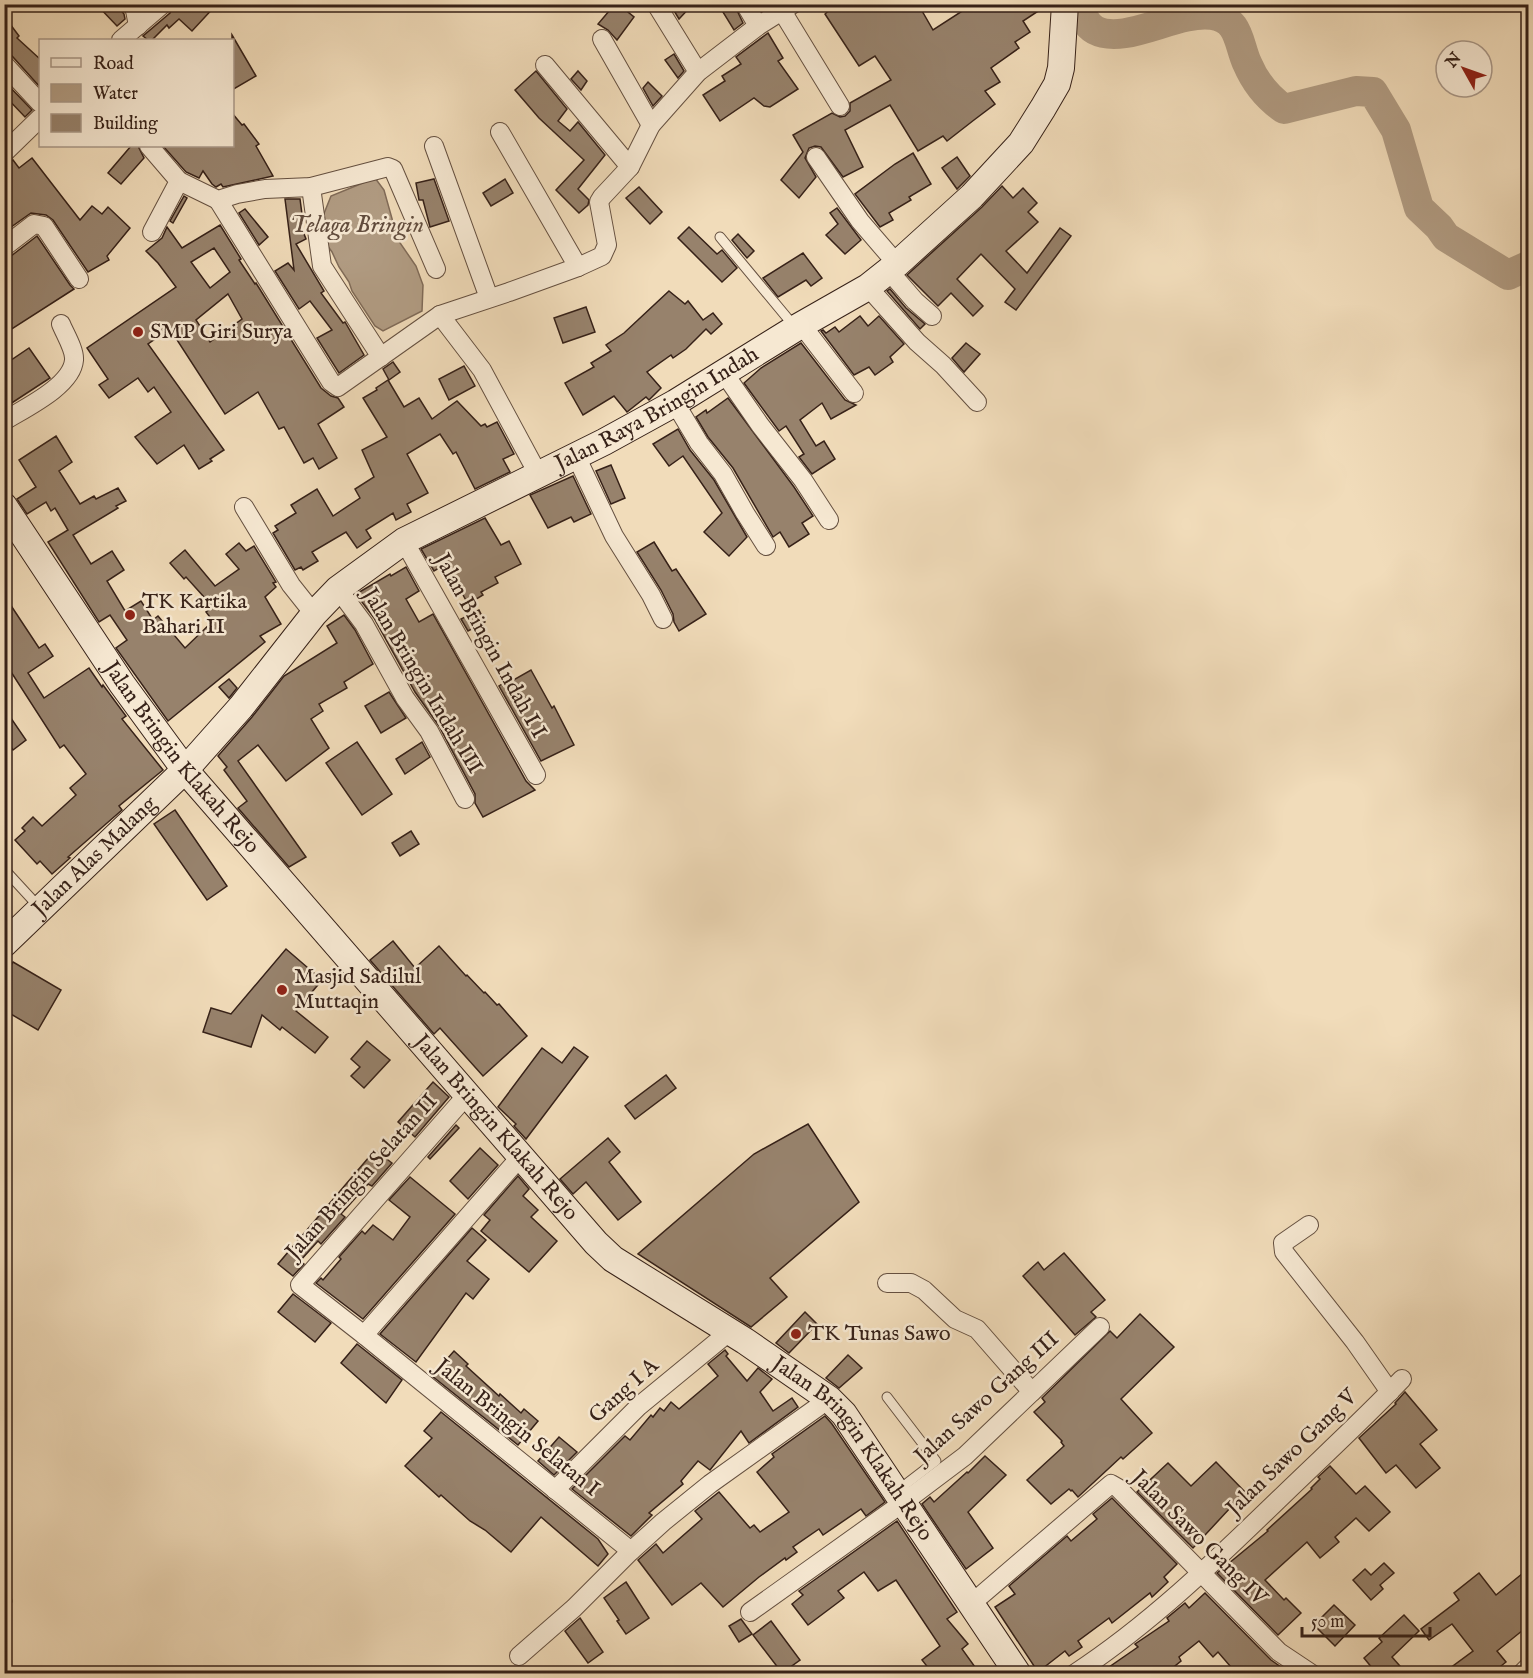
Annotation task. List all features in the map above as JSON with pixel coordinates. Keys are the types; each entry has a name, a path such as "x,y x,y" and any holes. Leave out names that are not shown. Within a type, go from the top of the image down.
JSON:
{"street":[{"path":"131,4 135,10 138,26"},
{"path":"122,39 163,4"},
{"path":"656,4 698,72"},
{"path":"746,4 758,26"},
{"name":"Jalan Raya Bringin Indah","path":"185,770 242,707 314,614 338,589 404,541 576,456 675,402 799,326 868,287 893,268 972,196 1021,143 1044,108 1057,84 1061,68 1065,4"},
{"path":"150,147 179,181 218,200 331,382 338,387 440,315 578,267 602,256 607,245 600,202 630,167 651,125 698,72 758,26 787,8 840,106"},
{"path":"602,39 651,125"},
{"path":"4,64 39,102"},
{"path":"545,65 630,167"},
{"path":"4,153 39,119"},
{"path":"500,132 578,267"},
{"path":"434,146 489,298"},
{"path":"816,158 909,294 932,315"},
{"path":"218,200 265,189 311,187 388,167 391,168 436,269"},
{"path":"152,232 179,181"},
{"path":"311,187 322,266 381,357"},
{"path":"4,247 34,224 44,226 79,279"},
{"path":"868,287 917,342 943,365 977,402"},
{"path":"440,315 482,370 538,474"},
{"path":"4,421 63,383 71,372 75,357 62,324"},
{"path":"799,326 854,393"},
{"path":"724,373 803,480 829,520"},
{"path":"675,402 699,443 723,474 766,546"},
{"path":"576,456 614,536 651,595 663,619"},
{"name":"Jalan Bringin Klakah Rejo","path":"4,506 12,533 185,770 596,1243 612,1259 729,1332 829,1399 844,1414 1018,1674"},
{"path":"244,507 291,585 314,614"},
{"name":"Jalan Bringin Indah I I","path":"404,541 536,775"},
{"name":"Jalan Bringin Indah III","path":"338,589 363,624 405,698 429,731 465,799"},
{"name":"Jalan Alas Malang","path":"4,944 185,770"},
{"name":"Jalan Bringin Selatan II","path":"364,1335 300,1284 466,1095"},
{"path":"364,1335 521,1156"},
{"name":"Jalan Sawo Gang V","path":"1074,1674 1144,1622 1203,1572 1396,1385 1355,1342 1284,1252 1283,1243 1309,1225"},
{"path":"887,1283 911,1283 924,1290 955,1319 977,1329 1032,1392"},
{"name":"Jalan Sawo Gang III","path":"750,1612 901,1497 965,1456 1100,1327"},
{"name":"Gang I A","path":"555,1490 639,1406 729,1332"},
{"name":"Jalan Bringin Selatan I","path":"364,1335 631,1551"},
{"path":"519,1656 574,1608 631,1551 710,1484 829,1399"},
{"name":"Jalan Sawo Gang IV","path":"971,1604 1111,1484 1118,1488 1203,1572 1279,1652 1312,1674"},
{"path":"1521,1674 1528,1667"}],"lane":[{"path":"720,237 799,326"},
{"path":"4,869 41,909"},
{"path":"886,1397 936,1461 901,1497"}],"water":[{"name":"Telaga Bringin","path":"375,178 384,190 398,240 416,266 423,285 422,311 383,331 375,326 352,291 332,252 317,231 331,196"}],"building":[{"path":"96,4 116,4 125,19 117,26"},
{"path":"174,4 217,4 192,31 179,19 169,28 167,25 153,39 143,36 170,13"},
{"path":"615,4 634,17 617,40 608,30 598,24"},
{"path":"670,4 693,4 679,19"},
{"path":"718,4 734,4 743,23 734,30"},
{"path":"836,4 918,4 933,30 973,4 1049,4 1023,21 1030,32 1015,42 1019,48 991,68 1000,82 985,91 995,104 947,141 943,136 918,151 890,105 845,130 863,167 843,177 821,147 809,148 805,158 816,177 799,198 781,180 803,152 793,135 832,113 840,117 845,116 850,111 850,103 891,80 875,56 859,66 825,14"},
{"path":"4,16 19,36 17,38 39,58 39,86 12,56 4,53"},
{"path":"768,33 783,58 778,61 798,89 770,107 764,106 754,98 720,121 703,95 725,81 722,76 741,64 736,57"},
{"path":"232,35 256,76 234,89 234,39"},
{"path":"674,54 684,71 678,78 665,60"},
{"path":"536,71 567,109 558,121 570,131 578,122 605,155 578,189 589,200 588,205 579,213 556,190 584,160 539,118 515,90"},
{"path":"578,71 587,81 581,90 571,79"},
{"path":"4,81 32,110 25,117 4,95"},
{"path":"648,82 662,96 653,106 643,88"},
{"path":"234,115 242,125 244,124 259,144 256,146 273,176 223,187 221,184 216,187 203,171 199,178 186,172 164,147 234,147"},
{"path":"130,147 138,147 144,158 121,184 108,173"},
{"path":"913,153 931,184 909,197 911,200 889,213 893,220 880,227 855,194"},
{"path":"957,157 970,176 957,189 942,168"},
{"path":"32,158 80,220 92,206 102,214 108,207 130,228 107,256 109,260 88,272 53,220 46,215 31,213 4,232 4,164 13,160 19,168"},
{"path":"434,179 449,221 430,227 423,200 419,200 416,183"},
{"path":"505,179 513,193 491,206 483,193"},
{"path":"1002,186 1013,198 1023,188 1037,203 1028,212 1038,222 1006,251 1027,273 1060,228 1071,236 1016,310 1005,302 1015,289 981,254 957,279 983,306 973,316 951,293 938,306 907,275"},
{"path":"639,187 662,212 650,224 626,198"},
{"path":"184,196 187,198 173,223 170,221"},
{"path":"285,199 300,199 303,222 300,224 306,239 296,244 324,291 321,293 343,323 345,322 364,355 339,373 317,338 332,330 310,301 299,309 275,271 288,263 294,270"},
{"path":"837,208 861,240 845,254 826,235 838,224 830,213"},
{"path":"245,209 268,237 259,245 239,213"},
{"path":"220,225 241,259 239,260 256,283 321,388 331,396 338,398 344,407 318,424 337,458 319,469 313,458 304,463 284,427 279,429 258,392 225,414 170,329 148,344 224,450 199,469 184,445 157,464 135,437 171,412 154,387 148,392 138,378 109,398 99,385 108,379 87,348 176,287 146,251 162,238 167,227 182,248","holes":["214,248 230,272 210,288 191,262","228,294 242,319 210,342 196,320"]},
{"path":"689,227 717,254 722,250 737,268 722,282 678,238"},
{"path":"738,234 754,251 747,258 732,240"},
{"path":"37,236 74,289 4,334 4,258 11,256"},
{"path":"803,253 822,278 811,286 806,280 778,297 763,278"},
{"path":"890,289 906,308 925,324 920,329 887,291"},
{"path":"669,291 685,304 688,301 703,320 713,313 722,324 711,334 706,329 686,349 673,358 671,355 647,372 661,388 649,400 646,397 627,412 614,396 583,415 565,383 594,367 591,363 611,351 606,345 624,333"},
{"path":"586,307 595,332 563,343 554,318"},
{"path":"860,316 868,326 879,316 904,344 890,357 893,362 875,375 869,367 854,375 821,331 826,333 835,327 839,332"},
{"path":"801,343 845,400 856,405 831,419 822,403 800,420 816,446 824,441 835,459 812,474 799,457 804,454 786,426 779,431 744,383 761,368"},
{"path":"966,343 980,354 964,372 952,358"},
{"path":"29,348 50,378 4,408 4,365"},
{"path":"393,362 400,372 389,380 383,369"},
{"path":"464,366 475,386 449,400 439,379"},
{"path":"388,380 404,407 419,398 432,419 457,401 481,426 485,424 487,427 497,422 514,454 503,459 510,472 475,489 456,452 453,454 440,434 407,454 428,493 407,504 411,512 396,520 393,513 366,530 371,538 357,548 346,532 312,552 318,561 303,570 301,567 295,570 273,533 278,530 275,526 296,513 291,505 317,489 333,516 360,498 355,489 374,477 362,450 387,437 363,398"},
{"path":"728,398 813,516 802,523 809,534 789,547 780,532 773,537 733,468 708,437 696,417 706,410 707,413"},
{"path":"678,429 690,450 714,480 747,537 729,556 704,532 722,513 683,456 669,466 653,444"},
{"path":"56,436 72,462 59,471 80,504 94,496 96,499 118,488 126,501 73,535 91,564 112,551 124,570 107,581 125,611 141,601 153,620 158,616 185,648 213,621 206,612 213,607 170,563 185,550 215,586 239,569 226,554 239,543 246,551 254,546 276,582 273,583 276,587 265,597 281,624 260,636 265,642 168,721 116,648 127,640 110,615 99,622 48,542 68,530 55,508 51,511 46,502 27,514 17,499 36,487 19,460"},
{"path":"611,465 625,498 611,504 596,471"},
{"path":"573,476 591,514 574,522 571,517 548,528 530,495"},
{"path":"485,518 501,545 509,541 521,564 495,577 498,583 481,592 483,595 468,604 446,564 434,571 421,549"},
{"path":"654,542 672,571 676,569 706,614 679,631 661,590 637,552"},
{"path":"406,567 419,591 406,599 419,622 433,614 526,781 535,790 483,817 475,803 475,794 439,726 415,692 374,618 356,594"},
{"path":"4,595 39,648 45,644 53,656 28,673 44,698 89,668 126,716 122,719 163,770 119,806 122,810 52,874 40,861 37,864 15,840 25,831 22,828 33,817 42,826 76,795 70,788 86,774 64,745 60,748 4,661"},
{"path":"479,610 485,622 468,631 461,619"},
{"path":"344,615 355,630 373,664 344,682 347,688 319,704 323,711 311,719 329,748 286,781 258,745 238,761 306,857 289,867 238,808 247,801 224,770 227,767 218,756 284,676 337,643 327,626"},
{"path":"531,670 552,708 554,706 574,745 541,761 499,686"},
{"path":"229,679 237,688 229,698 219,687"},
{"path":"389,692 406,718 381,733 365,706"},
{"path":"4,708 26,740 13,750 4,737"},
{"path":"357,742 392,794 362,815 326,763"},
{"path":"422,742 430,757 405,774 396,759"},
{"path":"175,810 227,886 207,900 154,824"},
{"path":"411,831 419,844 400,856 392,843"},
{"path":"393,941 415,968 439,946 466,976 497,1005 499,1004 527,1036 483,1076 440,1028 434,1034 370,960"},
{"path":"286,949 322,980 296,1011 328,1037 315,1053 282,1027 280,1030 262,1015 251,1047 203,1032 211,1008 231,1014"},
{"path":"13,962 61,990 38,1030 4,1010 4,966 9,969"},
{"path":"367,1041 390,1060 364,1088 351,1076 360,1067 351,1059"},
{"path":"574,1047 588,1057 526,1139 514,1126 516,1124 498,1107 542,1048 562,1063"},
{"path":"666,1075 676,1088 635,1119 625,1106"},
{"path":"433,1082 449,1097 415,1137 398,1122"},
{"path":"808,1124 859,1202 770,1278 787,1297 751,1327 638,1254 754,1154"},
{"path":"456,1125 459,1128 430,1159 428,1157"},
{"path":"608,1138 620,1152 609,1162 641,1202 618,1220 586,1182 573,1194 560,1179"},
{"path":"480,1148 498,1165 468,1199 450,1181"},
{"path":"375,1150 392,1163 372,1186 368,1184 341,1214 345,1217 321,1244 318,1241 300,1261 304,1264 293,1276 278,1264"},
{"path":"518,1176 529,1189 523,1196 538,1210 531,1217 557,1241 529,1272 481,1231 490,1220 484,1215"},
{"path":"410,1177 455,1214 363,1319 316,1283 321,1278 323,1280 341,1259 339,1257 362,1231 365,1234 373,1225 393,1240 410,1217 389,1200"},
{"path":"472,1228 486,1240 467,1261 489,1279 473,1299 466,1293 416,1362 380,1334"},
{"path":"1064,1253 1105,1300 1091,1312 1096,1317 1075,1335 1023,1276 1038,1262 1044,1270"},
{"path":"293,1294 331,1323 315,1342 278,1312"},
{"name":"TK Tunas Sawo","path":"805,1312 817,1324 789,1353 776,1343"},
{"path":"1140,1314 1174,1347 1121,1399 1152,1433 1123,1459 1121,1457 1078,1497 1069,1489 1051,1504 1027,1480 1064,1446 1062,1441 1034,1412 1045,1402 1042,1398 1110,1331 1117,1338"},
{"path":"357,1344 402,1380 386,1403 341,1363"},
{"path":"725,1350 728,1354 726,1356 747,1381 758,1368 772,1379 760,1392 773,1411 792,1398 798,1407 749,1443 741,1431 710,1470 698,1461 681,1481 683,1484 649,1513 652,1515 631,1536 572,1489 625,1436 630,1440 660,1408 664,1411 671,1402 679,1409 718,1376 708,1364"},
{"path":"454,1351 468,1364 466,1366 499,1396 500,1394 521,1413 524,1409 538,1421 518,1445 432,1376"},
{"path":"848,1355 862,1368 839,1388 826,1378"},
{"path":"1405,1392 1437,1430 1420,1444 1440,1468 1416,1488 1396,1465 1386,1473 1359,1438 1396,1404"},
{"path":"441,1412 598,1539 608,1554 598,1566 541,1517 511,1552 485,1530 470,1521 441,1495 439,1497 405,1466 432,1438 424,1431"},
{"path":"825,1416 885,1502 866,1516 861,1509 823,1535 819,1529 793,1547 797,1552 759,1577 723,1607 701,1583 672,1605 638,1560 656,1544 663,1553 702,1519 695,1511 719,1492 750,1528 754,1525 760,1532 789,1512 757,1472 774,1457 772,1454"},
{"path":"559,1437 577,1452 554,1475 538,1461"},
{"path":"985,1456 1006,1475 968,1512 993,1548 966,1569 922,1504 930,1497 934,1502"},
{"path":"1216,1462 1246,1493 1193,1548 1137,1492 1168,1463 1191,1486"},
{"path":"1330,1466 1356,1494 1365,1486 1390,1512 1369,1531 1356,1518 1335,1537 1339,1542 1320,1558 1307,1542 1265,1580 1284,1600 1286,1598 1301,1613 1278,1635 1217,1573 1268,1531 1312,1489 1320,1479 1318,1477"},
{"path":"1112,1498 1177,1564 1164,1577 1168,1582 1152,1597 1150,1593 1112,1623 1109,1618 1078,1641 1082,1647 1069,1656 1065,1651 1038,1672 995,1607 1015,1594 1009,1586 1067,1536 1071,1541 1097,1519 1093,1514"},
{"path":"897,1521 957,1612 947,1619 968,1644 962,1649 980,1674 933,1674 922,1660 940,1646 896,1580 878,1591 864,1572 838,1591 844,1598 808,1625 792,1604 803,1595 799,1591"},
{"path":"1384,1563 1394,1573 1380,1585 1383,1589 1371,1600 1353,1580 1365,1569 1371,1575"},
{"path":"1528,1569 1528,1626 1497,1651 1506,1662 1491,1674 1486,1668 1479,1674 1442,1674 1473,1651 1452,1624 1429,1640 1421,1629 1459,1600 1454,1593 1479,1573 1496,1595"},
{"path":"626,1582 649,1618 626,1634 604,1598"},
{"path":"1205,1593 1271,1660 1291,1674 1237,1674 1218,1652 1213,1657 1199,1641 1179,1657 1181,1661 1165,1674 1099,1674 1138,1647 1135,1644 1169,1621 1167,1618 1185,1603 1189,1608"},
{"path":"1334,1605 1355,1625 1335,1646 1314,1625"},
{"path":"1404,1615 1419,1631 1392,1657 1407,1674 1377,1674 1364,1658 1382,1642 1379,1638"},
{"path":"580,1618 603,1652 588,1663 565,1631"},
{"path":"741,1619 752,1634 739,1642 729,1626"},
{"path":"771,1621 800,1660 782,1673 753,1635"}],"waterway":[{"path":"1077,4 1089,25 1107,34 1136,31 1183,17 1198,15 1221,17 1228,21 1237,33 1247,63 1258,83 1267,95 1284,109 1356,91 1373,92 1396,130 1419,208 1446,237 1508,275 1528,266"}],"place":[{"name":"SMP Giri Surya","path":"138,332"},
{"name":"TK Kartika Bahari II","path":"130,615"},
{"name":"Masjid Sadilul Muttaqin","path":"282,990"},
{"name":"TK Tunas Sawo","path":"796,1334"}]}
